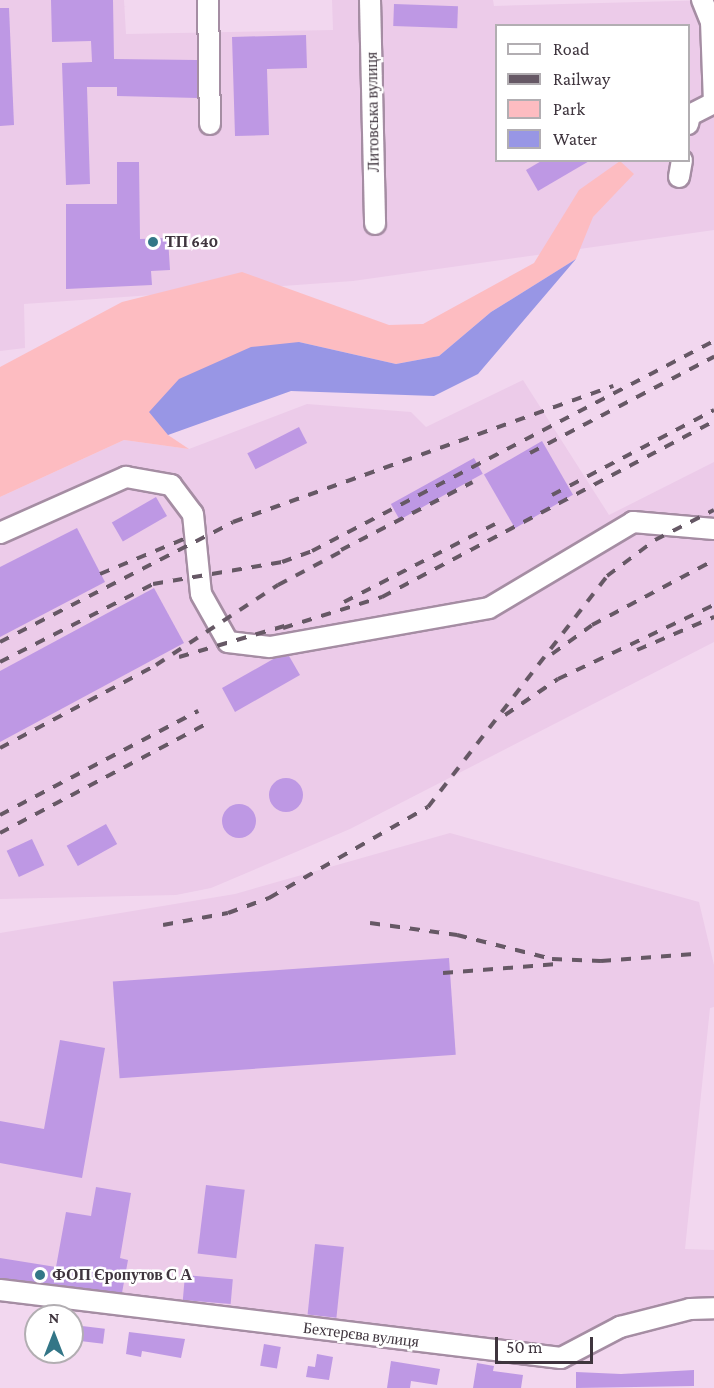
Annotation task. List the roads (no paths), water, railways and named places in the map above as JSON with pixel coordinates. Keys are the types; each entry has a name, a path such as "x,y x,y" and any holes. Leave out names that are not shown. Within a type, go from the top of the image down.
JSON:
{"street":[{"path":"208,0 210,124"},
{"name":"Литовська вулиця","path":"370,0 375,224"},
{"path":"690,115 714,103 711,22 702,0"},
{"path":"0,533 126,477 171,485 193,514 201,594 228,642 270,647 489,608 633,522 714,529"},
{"name":"Бехтерєва вулиця","path":"0,1290 561,1358 620,1327 690,1309 714,1308"}],"water":[{"path":"576,259 478,374 434,396 291,391 168,435 149,412 179,379 251,347 299,342 396,364 439,356 491,312"}],"railway":[{"path":"0,662 153,584 282,562 312,551 714,341"},
{"path":"530,453 714,357"},
{"path":"0,642 233,522 613,386"},
{"path":"552,495 714,410"},
{"path":"283,628 382,597 714,421"},
{"path":"341,550 473,482"},
{"path":"163,925 228,913 269,898 428,807 607,576 655,540 714,510"},
{"path":"344,602 495,524"},
{"path":"100,574 191,536"},
{"path":"0,748 156,665 278,585 348,548"},
{"path":"552,654 592,625 714,560"},
{"path":"505,715 558,679 714,605"},
{"path":"637,650 714,617"},
{"path":"179,657 291,624"},
{"path":"0,815 198,711"},
{"path":"0,833 204,725"},
{"path":"370,923 457,935 552,959 601,961 694,954"},
{"path":"443,973 557,964"}],"place":[{"name":"ТП 640","path":"153,242"},
{"name":"ФОП Єропутов С А","path":"40,1275"}]}
